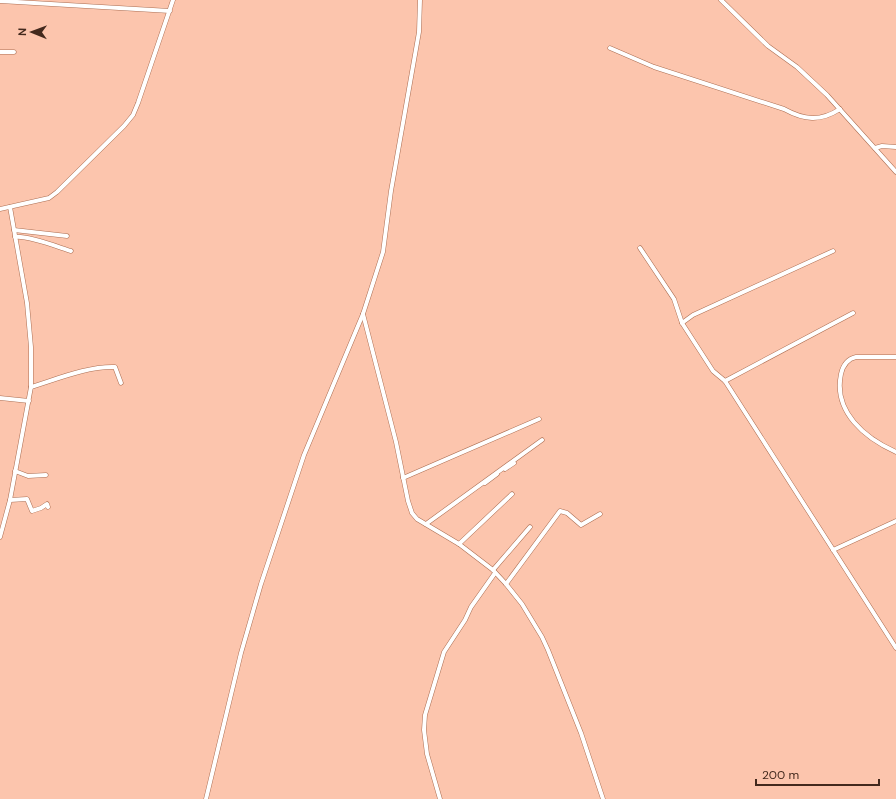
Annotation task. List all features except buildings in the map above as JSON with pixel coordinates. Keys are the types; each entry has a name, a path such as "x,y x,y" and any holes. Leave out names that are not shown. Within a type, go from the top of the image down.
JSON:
{"street":[{"path":"0,209 49,198 57,192 124,126 133,115 138,104 174,0"},
{"path":"206,799 241,653 284,512 304,455 363,314 383,252 391,191 419,32 420,0"},
{"path":"721,0 768,46 797,67 840,109 896,172"},
{"path":"0,1 170,11"},
{"path":"610,48 654,67 784,109 807,119 831,115 840,109"},
{"path":"0,52 14,52"},
{"path":"875,148 882,146 896,147"},
{"path":"0,537 10,500 31,387 31,346 27,303 10,207"},
{"path":"14,230 67,236"},
{"path":"15,237 19,236 28,238 70,251"},
{"path":"640,248 674,299 682,322 713,371 725,381 896,648"},
{"path":"682,322 693,315 833,251"},
{"path":"725,381 853,313"},
{"path":"363,314 412,513 417,519 459,544 494,572 522,604 548,650 581,733 603,799"},
{"path":"896,357 851,358 844,364 839,385 840,395 845,410 853,423 865,434 896,452"},
{"path":"31,387 108,366 115,367 121,383"},
{"path":"0,398 29,401"},
{"path":"404,478 539,419"},
{"path":"427,525 542,440"},
{"path":"427,525 514,463"},
{"path":"15,471 28,476 46,475"},
{"path":"459,544 512,494"},
{"path":"10,500 27,499 32,511 47,504 48,507"},
{"path":"506,584 560,511 567,513 582,525 600,514"},
{"path":"833,550 896,521"},
{"path":"440,799 427,754 424,730 425,715 444,652 494,572 530,527"}]}
